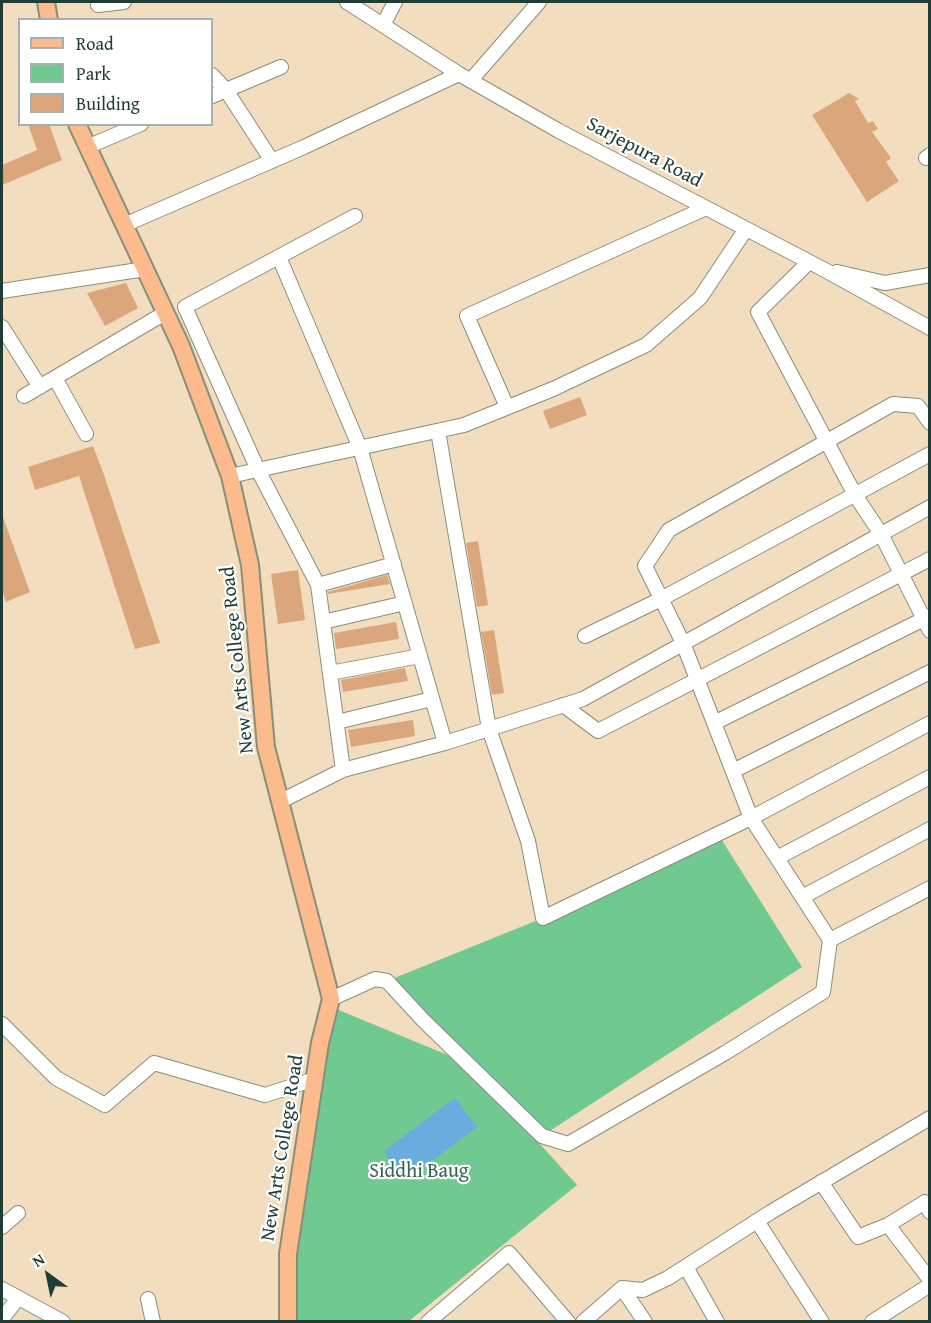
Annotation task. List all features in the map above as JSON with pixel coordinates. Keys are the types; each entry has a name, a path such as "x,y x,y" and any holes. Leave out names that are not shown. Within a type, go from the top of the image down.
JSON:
{"main road":[{"path":"46,2 49,18"},
{"name":"New Arts College Road","path":"78,126 181,346 230,477 250,565 266,747 330,999 288,1254 288,1322"}],"street":[{"path":"98,5 124,2"},
{"name":"Sarjepura Road","path":"347,2 465,77 559,131 810,262 930,328"},
{"path":"383,25 395,2"},
{"path":"124,225 465,77 539,2"},
{"path":"213,96 281,67"},
{"path":"213,76 226,90 272,161"},
{"path":"87,147 136,126"},
{"path":"507,407 467,316 706,208"},
{"path":"343,770 318,585 258,470 186,307 355,216"},
{"path":"230,477 464,425 645,345 700,298 746,229"},
{"path":"279,257 360,448 445,743"},
{"path":"714,723 928,622 881,534 855,495 826,442 759,312 810,262"},
{"path":"2,291 145,269"},
{"path":"823,269 885,283 930,275"},
{"path":"24,396 165,313"},
{"path":"2,327 40,387"},
{"path":"55,378 86,434"},
{"path":"330,999 375,979 387,981 423,1020 543,1136 568,1144 823,993 830,940 751,818 683,643 645,566 669,530 893,404 918,406 930,423"},
{"path":"438,431 489,729 528,841 543,918 751,818 930,723"},
{"path":"585,636 661,599 930,454"},
{"path":"281,801 343,770 445,743 583,699 930,507"},
{"path":"563,705 598,731 930,559"},
{"path":"318,585 394,564"},
{"path":"323,622 405,603"},
{"path":"330,673 420,656"},
{"path":"733,771 930,672"},
{"path":"337,722 432,699"},
{"path":"777,858 930,777"},
{"path":"802,897 930,829"},
{"path":"830,940 930,888"},
{"path":"2,1024 56,1078 105,1105 154,1063 265,1095 315,1079"},
{"path":"590,1319 622,1288 643,1290 686,1267 757,1221 930,1118"},
{"path":"821,1182 858,1237 888,1225 925,1202 930,1212"},
{"path":"2,1227 18,1213"},
{"path":"757,1221 822,1322"},
{"path":"872,1322 930,1283 888,1225"},
{"path":"428,1322 508,1254 568,1322"},
{"path":"686,1267 717,1322"},
{"path":"622,1288 645,1322"},
{"path":"2,1289 63,1322"},
{"path":"2,1319 18,1298"},
{"path":"148,1299 153,1322"}],"green space":[{"path":"718,834 802,967 542,1136 387,981 543,918"},
{"name":"Siddhi Baug","path":"329,1006 467,1063 577,1185 409,1321 298,1322 298,1239 305,1202"}],"water":[{"path":"455,1098 477,1127 406,1180 384,1151"}],"building":[{"path":"849,93 859,99 855,101 868,123 873,121 878,129 872,132 891,158 886,162 899,181 867,202 812,115"},
{"path":"29,126 50,126 62,160 2,185 2,165 37,150"},
{"path":"126,283 138,308 105,326 87,293"},
{"path":"580,397 587,415 550,429 543,411"},
{"path":"93,446 160,643 135,649 79,476 35,490 28,467"},
{"path":"3,517 30,592 6,602 2,590"},
{"path":"478,541 488,605 477,607 466,543"},
{"path":"298,570 305,620 278,624 271,574"},
{"path":"387,575 390,584 328,594 328,592"},
{"path":"396,622 399,639 336,649 334,633"},
{"path":"494,630 504,693 492,695 481,632"},
{"path":"405,668 408,681 343,692 341,680"},
{"path":"413,720 415,736 351,747 348,730"}]}
